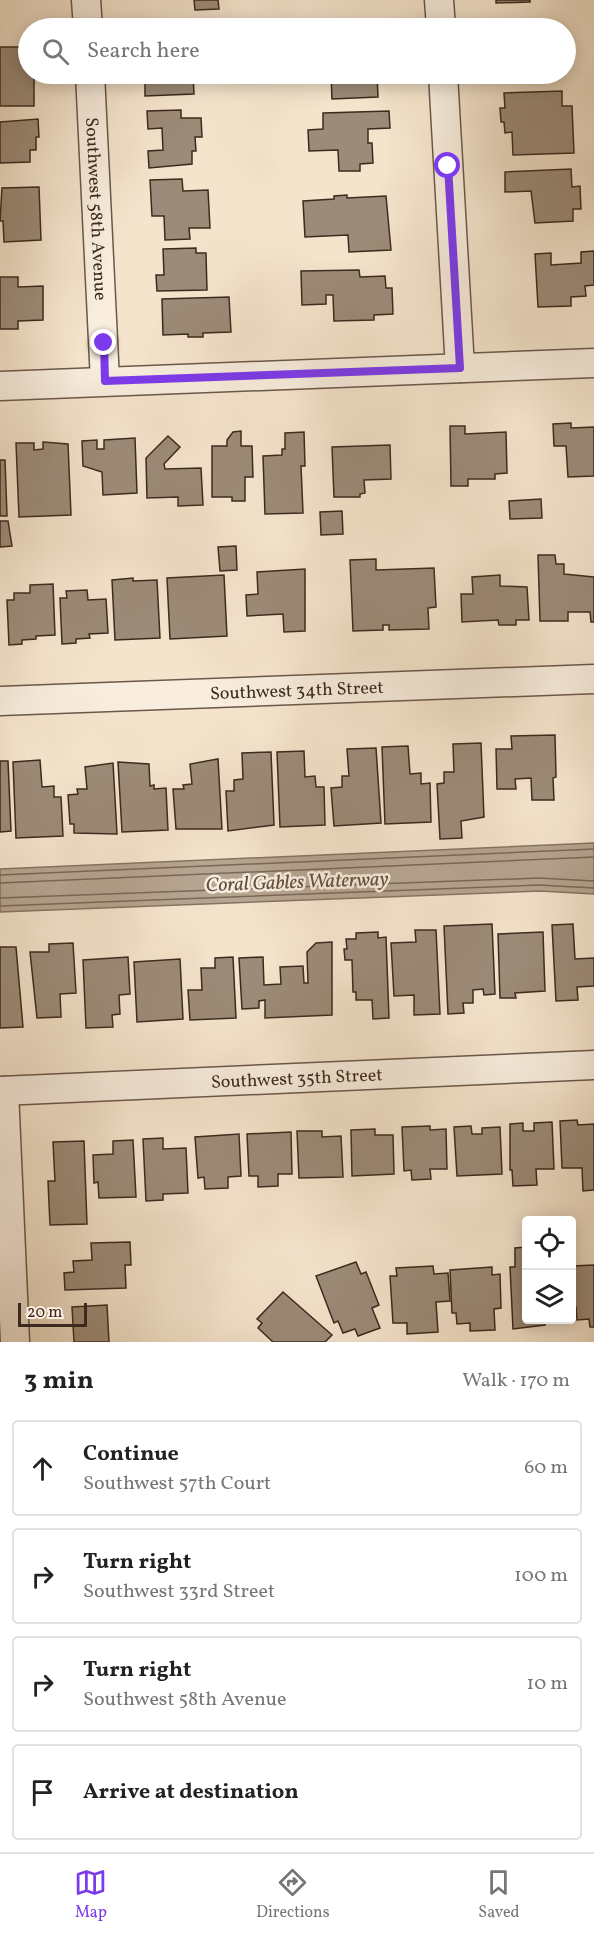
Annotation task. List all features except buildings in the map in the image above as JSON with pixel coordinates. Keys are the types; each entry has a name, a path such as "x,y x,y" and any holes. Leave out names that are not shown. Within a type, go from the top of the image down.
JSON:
{"street":[{"path":"86,0 87,18"},
{"path":"439,0 440,18"},
{"name":"Southwest 58th Avenue","path":"90,84 105,381"},
{"path":"444,84 460,368"},
{"path":"0,386 594,363"},
{"name":"Southwest 34th Street","path":"0,701 594,679"},
{"name":"Southwest 35th Street","path":"2,1091 594,1065"},
{"path":"2,1091 15,1342"}],"water":[{"name":"Coral Gables Waterway","path":"594,843 594,894 540,891 0,912 0,869"}],"route":[{"path":"104,343 105,381 460,368 448,166"}]}
